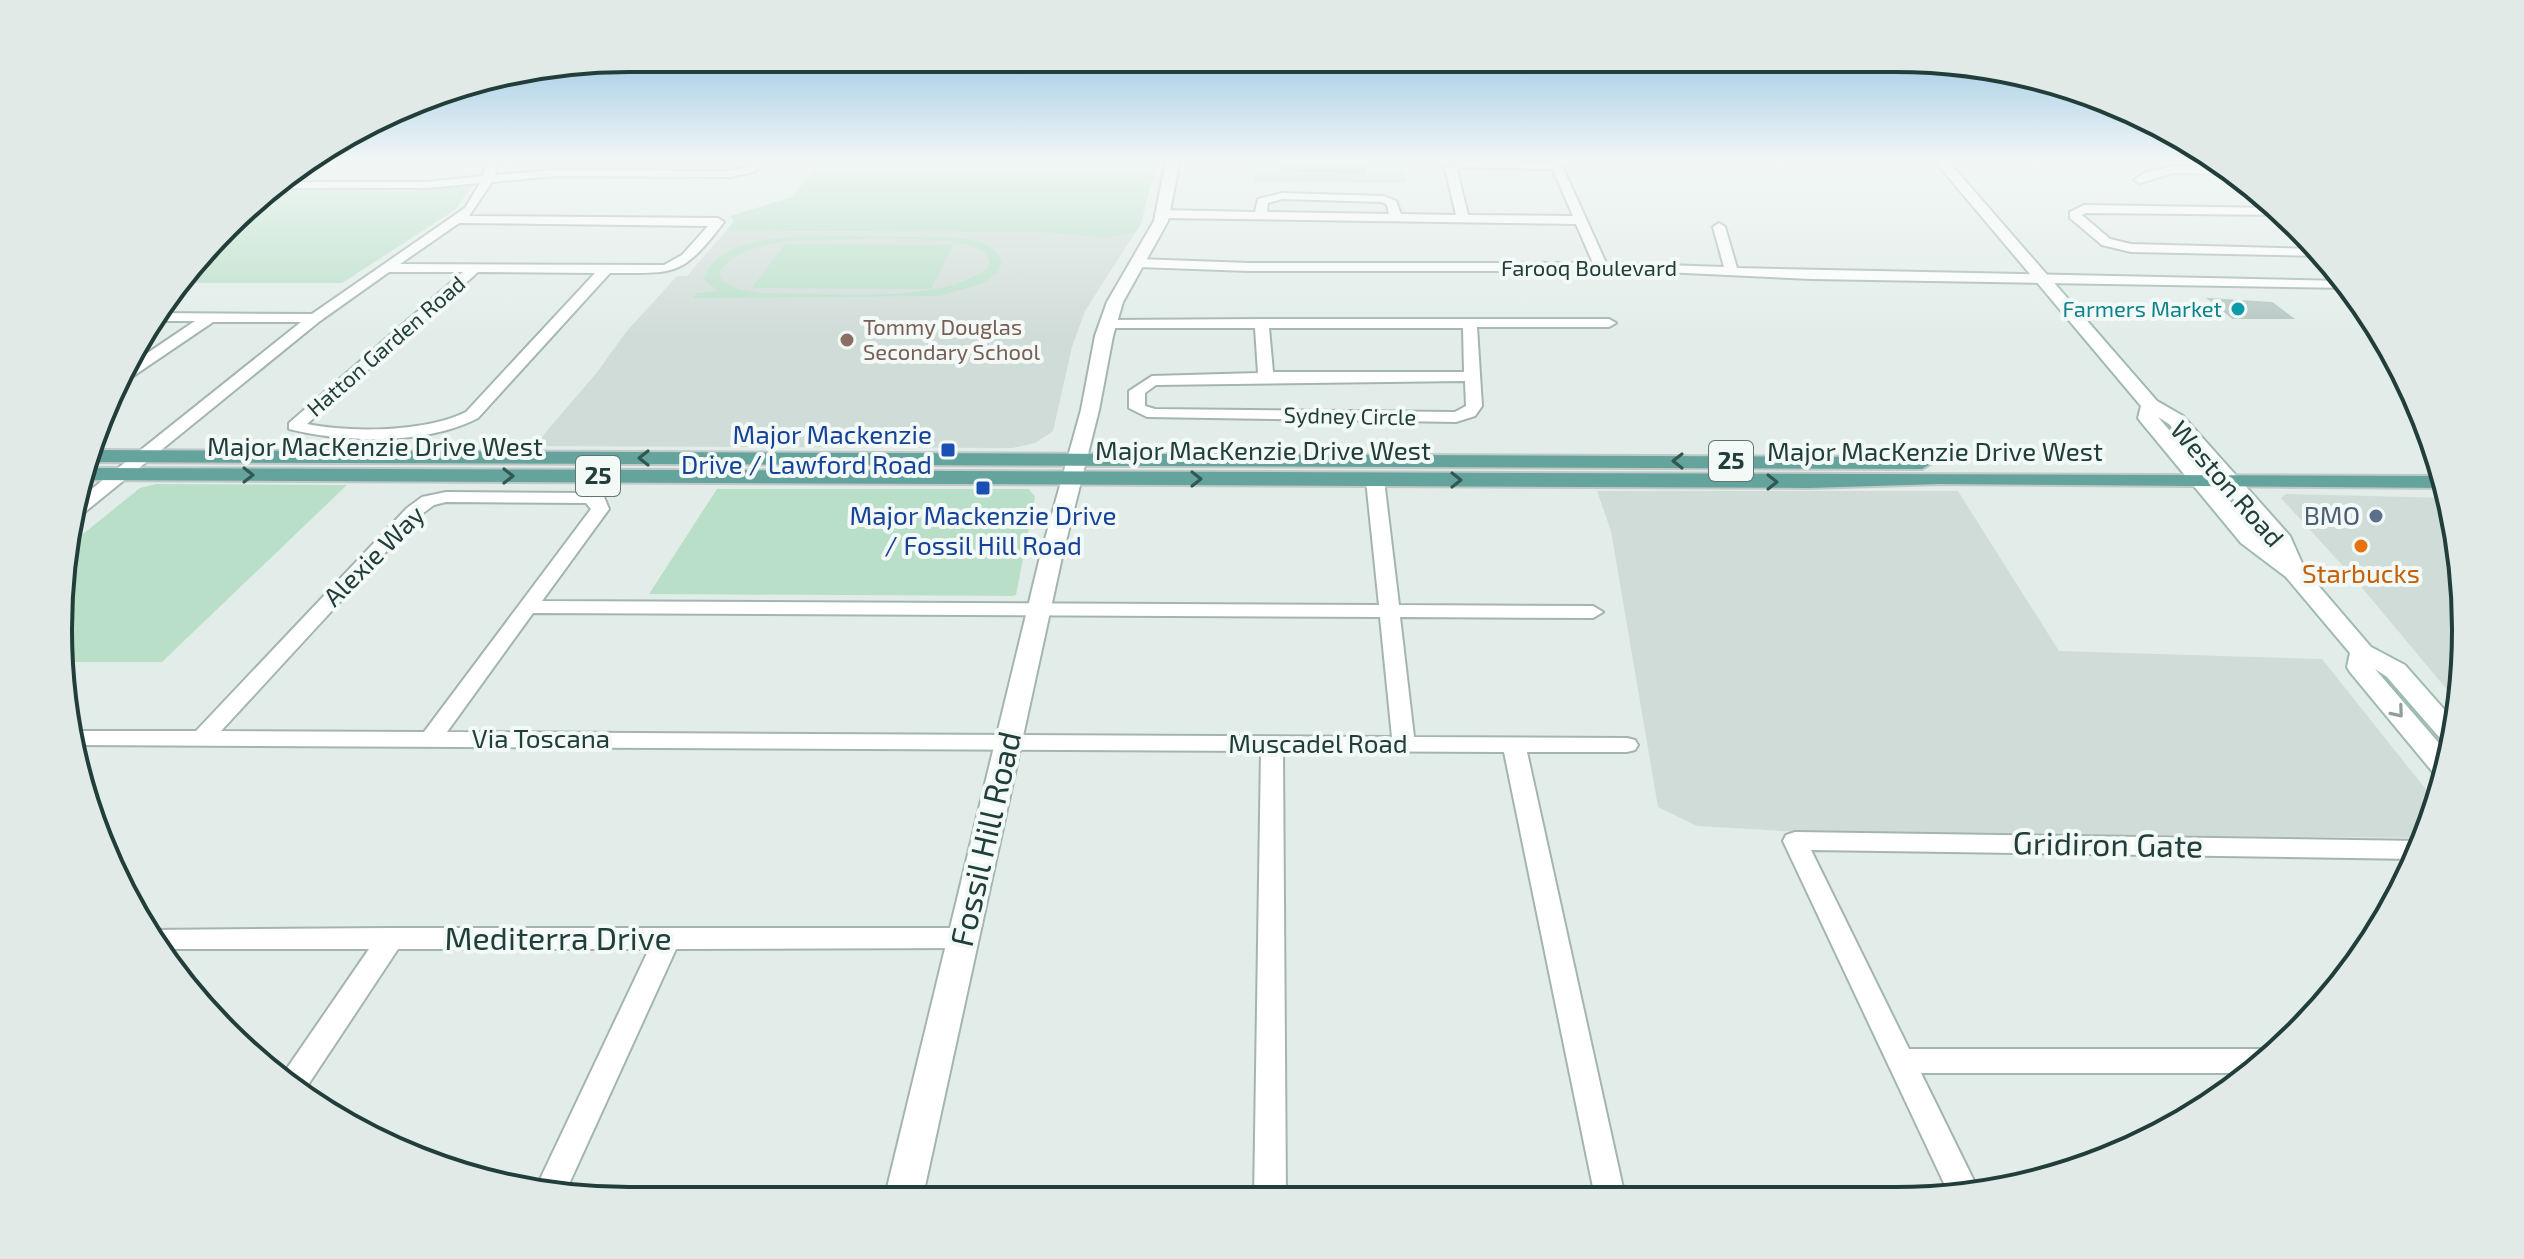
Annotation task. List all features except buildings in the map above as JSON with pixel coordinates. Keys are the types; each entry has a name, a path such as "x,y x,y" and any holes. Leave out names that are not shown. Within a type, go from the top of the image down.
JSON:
{"main road":[{"name":"Major MacKenzie Drive West","path":"100,456 1074,469 1376,486 1809,482 2428,469"},
{"name":"Major MacKenzie Drive West","path":"94,474 1074,469 2208,472 2432,481"}],"street":[{"path":"87,502 315,318 386,268 458,219 718,222 679,264 666,269 386,268"},
{"name":"Fossil Hill Road","path":"906,1187 1108,324 1115,302 1161,219"},
{"path":"1507,219 1580,220 1601,267"},
{"name":"Weston Road","path":"1990,219 2150,405 2176,420 2208,472 2282,541 2294,572 2362,652 2396,671 2443,725"},
{"path":"2078,219 2106,242 2131,248 2305,253"},
{"path":"1719,227 1731,270"},
{"path":"2225,251 2266,283"},
{"name":"Farooq Boulevard","path":"1138,263 1249,267 1601,267 1812,275 2333,285"},
{"name":"Hatton Garden Road","path":"473,270 295,426 313,430 430,431 456,425 472,415 605,270"},
{"path":"168,317 315,318"},
{"path":"139,366 209,318"},
{"name":"Sydney Circle","path":"1262,323 1266,377"},
{"path":"1470,323 1472,376"},
{"path":"1108,324 1609,323"},
{"name":"Sydney Circle","path":"1472,376 1474,406 1469,413 1456,417 1153,414 1135,404 1137,391 1152,381 1266,377 1472,376"},
{"path":"1376,486 1404,744"},
{"name":"Alexie Way","path":"201,739 413,512 428,501 446,497 587,498 598,501 600,509 431,738"},
{"path":"528,607 1593,612"},
{"name":"Weston Road","path":"2362,652 2359,667 2437,758"},
{"name":"Via Toscana","path":"83,738 1008,743"},
{"name":"Muscadel Road","path":"1008,743 1627,745"},
{"path":"1270,1187 1272,744"},
{"path":"1514,745 1608,1187"},
{"name":"Gridiron Gate","path":"1899,1061 1795,841 2407,850"},
{"path":"297,1077 391,938"},
{"name":"Mediterra Drive","path":"166,939 964,938"},
{"path":"554,1182 667,939"},
{"path":"1959,1183 1899,1061 2247,1061"}],"shaded area":[{"name":"Tommy Douglas Secondary School","path":"726,231 1034,232 1106,238 1135,233 1085,311 1072,347 1053,431 1035,443 1013,448 534,446 598,371 626,332 677,276 687,276"},
{"path":"1597,491 1958,491 2059,651 2322,659 2428,791 2412,838 1801,832 1697,826 1658,807 1611,531"},
{"path":"2286,494 2436,498 2451,593 2448,691 2353,577 2281,498"}],"green space":[{"path":"253,219 441,219 342,283 193,283"},
{"path":"732,219 1142,219 1135,233 1106,238 1034,232 726,231 734,221"},
{"path":"799,236 965,239 994,249 1002,262 997,272 982,284 938,296 693,298 697,293 718,291 704,279 710,267 730,250 758,241","holes":["897,239 970,245 988,256 989,267 942,288 879,295 759,293 738,289 722,281 719,271 737,256 757,247 803,240"]},
{"path":"785,244 953,245 931,289 752,288"},
{"path":"156,484 347,485 162,662 73,662 73,593 81,536 140,488"},
{"path":"717,489 1029,489 1035,497 1016,595 649,594"}],"place":[{"name":"Farmers Market","path":"2238,309"},
{"name":"Tommy Douglas Secondary School","path":"847,340"},
{"name":"Major Mackenzie Drive / Lawford Road","path":"948,450"},
{"name":"Major Mackenzie Drive / Fossil Hill Road","path":"983,488"},
{"name":"BMO","path":"2376,516"},
{"name":"Starbucks","path":"2361,546"}]}
